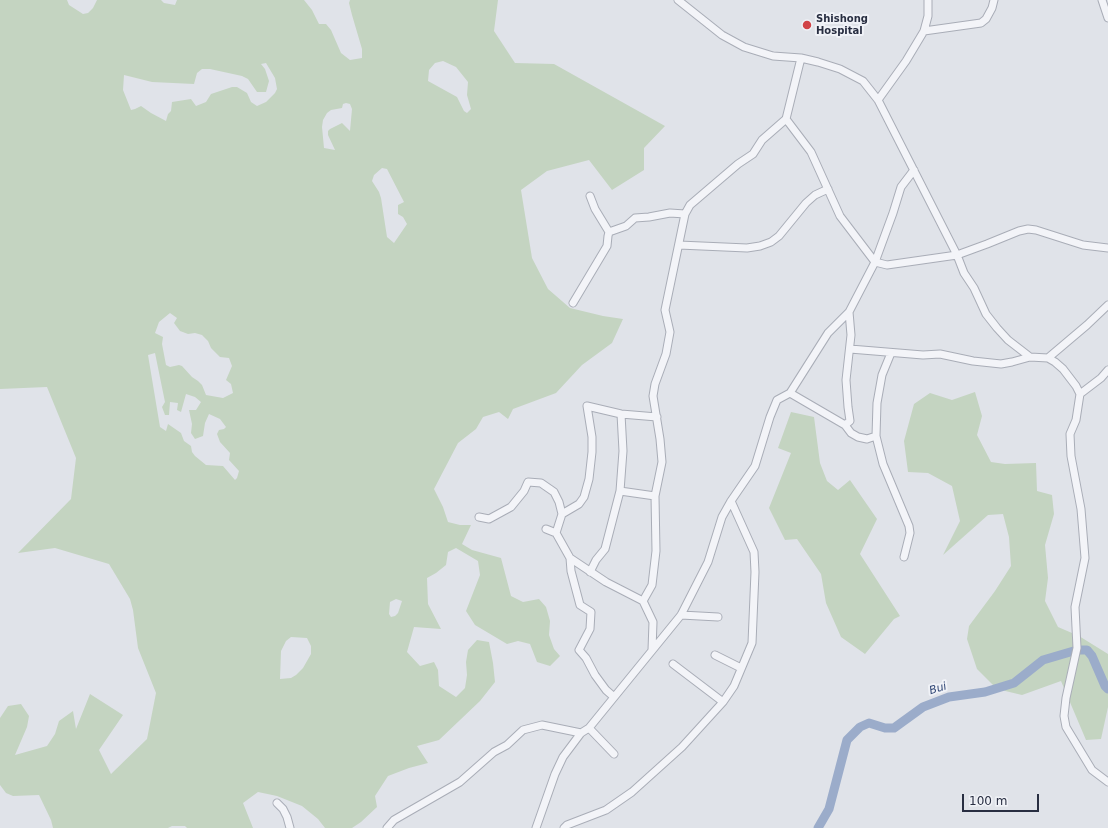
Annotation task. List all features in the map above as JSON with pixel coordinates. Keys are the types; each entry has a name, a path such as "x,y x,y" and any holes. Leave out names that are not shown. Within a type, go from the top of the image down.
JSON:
{"street":[{"path":"678,0 722,34 744,47 773,56 801,58 840,69 863,81 878,100 986,314 996,328 1030,357"},
{"path":"878,100 906,61 924,31 928,16 928,0"},
{"path":"924,31 980,23 986,19 992,8 994,0"},
{"path":"1097,0 1102,10"},
{"path":"1102,0 1108,18"},
{"path":"643,601 652,584 656,551 655,496 662,462 653,396 655,384 666,354 670,332 665,310 685,214 690,205 738,164 753,154 762,140 786,119 801,58"},
{"path":"786,119 811,152 840,216 875,262 887,266 957,254 1028,229 1036,230 1083,245 1108,248"},
{"path":"536,828 555,774 563,757 581,733 589,728 652,650 663,639 681,615 708,562 722,517 730,501 755,466 770,417 777,400 790,393 828,333 849,312 875,262 901,187 914,170"},
{"path":"679,245 747,248 760,246 771,242 780,236 806,203 816,195 828,190"},
{"path":"573,303 607,246 609,232 595,209 590,196"},
{"path":"609,232 626,226 635,218 670,213 685,214"},
{"path":"1048,358 1108,305"},
{"path":"846,425 850,421 846,380 851,335 849,312"},
{"path":"850,349 923,355 940,354 974,361 1001,364 1030,357 1048,358 1063,369 1076,386 1080,394 1076,420 1070,434 1071,456 1076,480 1085,546 1085,558 1075,607 1077,648 1066,698 1064,716 1066,727 1092,770 1108,782"},
{"path":"891,353 882,375 877,403 876,436 884,464 909,526 910,532 904,557"},
{"path":"1080,394 1101,378 1108,370"},
{"path":"790,393 846,425 851,433 858,437 867,439 876,436"},
{"path":"562,514 579,504 584,497 589,479 592,444 587,406 621,414 657,417"},
{"path":"590,572 596,560 605,549 620,491 623,451 621,414"},
{"path":"479,517 489,519 511,507 524,491 528,482 533,481 543,484 554,492 559,502 562,514 556,533"},
{"path":"620,491 655,496"},
{"path":"564,828 566,825 606,810 632,792 682,747 723,702 734,686 752,643 755,572 754,552 730,501"},
{"path":"546,529 556,533 570,558 571,571 580,605 590,612 590,629 579,650 586,658 595,676 606,690 614,697"},
{"path":"570,558 622,591 643,601 653,622 652,650"},
{"path":"681,615 718,616"},
{"path":"715,655 741,668"},
{"path":"673,664 723,702"},
{"path":"387,828 394,820 460,782 494,752 507,745 523,730 542,725 581,733"},
{"path":"589,728 614,754"},
{"path":"277,803 283,809 290,828"}],"green space":[{"path":"0,0 67,0 69,5 83,14 88,13 93,8 97,0 161,0 164,3 175,5 177,0 304,0 312,10 319,24 326,24 331,30 341,53 350,60 362,58 362,49 349,3 350,0 498,0 494,31 515,63 554,64 665,126 644,148 644,170 612,190 589,160 547,171 521,190 532,258 548,289 570,308 623,319 612,343 582,365 556,393 513,409 508,419 499,412 483,417 476,429 458,443 434,489 443,507 448,522 460,525 471,525 462,544 472,550 501,558 511,596 523,602 539,599 546,607 550,621 549,635 554,649 560,656 550,666 537,662 530,644 518,641 507,644 475,625 466,611 480,575 478,561 456,548 448,552 446,565 427,578 428,604 441,629 414,627 407,652 420,666 434,662 438,670 439,686 456,697 465,688 468,650 477,640 489,642 495,682 480,701 439,740 417,746 428,763 388,776 375,796 377,807 352,828 325,828 318,819 302,806 277,796 258,792 243,803 253,828 187,828 185,826 172,826 168,828 53,828 51,820 39,795 13,796 6,793 0,785 0,718 8,706 21,704 29,716 27,727 15,755 47,746 55,734 59,721 73,711 76,729 90,694 123,715 99,750 111,774 147,739 156,693 138,648 130,599 109,564 55,548 18,553 71,499 76,458 47,387 0,389","holes":["443,61 456,67 468,82 467,95 471,109 467,113 464,111 457,97 428,81 429,70 435,63","266,63 275,78 277,89 266,102 257,106 251,102 247,93 237,87 232,87 211,94 206,102 196,106 191,99 172,102 171,111 168,114 166,121 141,106 131,110 123,90 124,75 152,82 194,84 197,73 202,69 210,69 242,76 248,79 257,92 266,92 269,81 265,69 261,64","346,103 350,104 352,109 350,131 342,123 330,129 328,131 328,135 335,150 324,148 322,127 323,120 327,113 331,110 342,108 343,104","382,168 387,169 404,202 398,205 398,214 403,217 407,224 394,243 387,237 381,198 372,181 374,175","170,313 177,318 174,323 180,331 188,334 195,333 202,335 208,341 211,348 220,357 229,358 232,366 226,380 231,384 233,393 223,398 206,395 202,385 182,366 179,365 170,367 166,365 162,344 163,337 155,333 159,322","155,353 165,402 162,407 165,415 169,415 170,402 178,403 177,410 181,412 186,394 195,397 201,402 196,410 189,410 192,424 191,433 195,439 203,436 205,423 209,414 220,419 226,427 219,430 217,434 220,442 230,453 229,460 239,471 237,478 235,480 223,466 206,465 195,456 192,452 191,446 184,441 181,433 168,424 166,431 160,427 148,355","396,599 402,601 398,613 391,617 389,614 390,602","291,637 307,638 311,646 311,654 303,668 291,678 280,679 281,651 286,641"]},
{"path":"975,392 982,416 977,435 991,462 1005,464 1036,463 1037,491 1052,495 1054,514 1045,545 1048,578 1045,601 1058,627 1079,636 1108,654 1108,707 1101,739 1086,740 1061,681 1022,695 997,689 977,669 967,639 969,626 995,591 1011,566 1009,537 1003,514 988,515 943,555 960,521 952,486 928,473 908,472 904,441 914,404 930,393 952,400"},
{"path":"791,412 814,417 820,463 827,481 838,490 850,480 877,519 860,554 900,616 894,619 865,654 841,637 826,603 821,574 797,539 785,540 769,508 791,453 778,448"}],"waterway":[{"name":"Bui","path":"818,828 829,809 847,740 860,727 869,723 885,728 894,728 923,707 949,697 985,692 1014,683 1043,660 1077,650 1087,650 1092,656 1105,686 1108,689"}],"place":[{"name":"Shishong Hospital","path":"807,25"}]}
